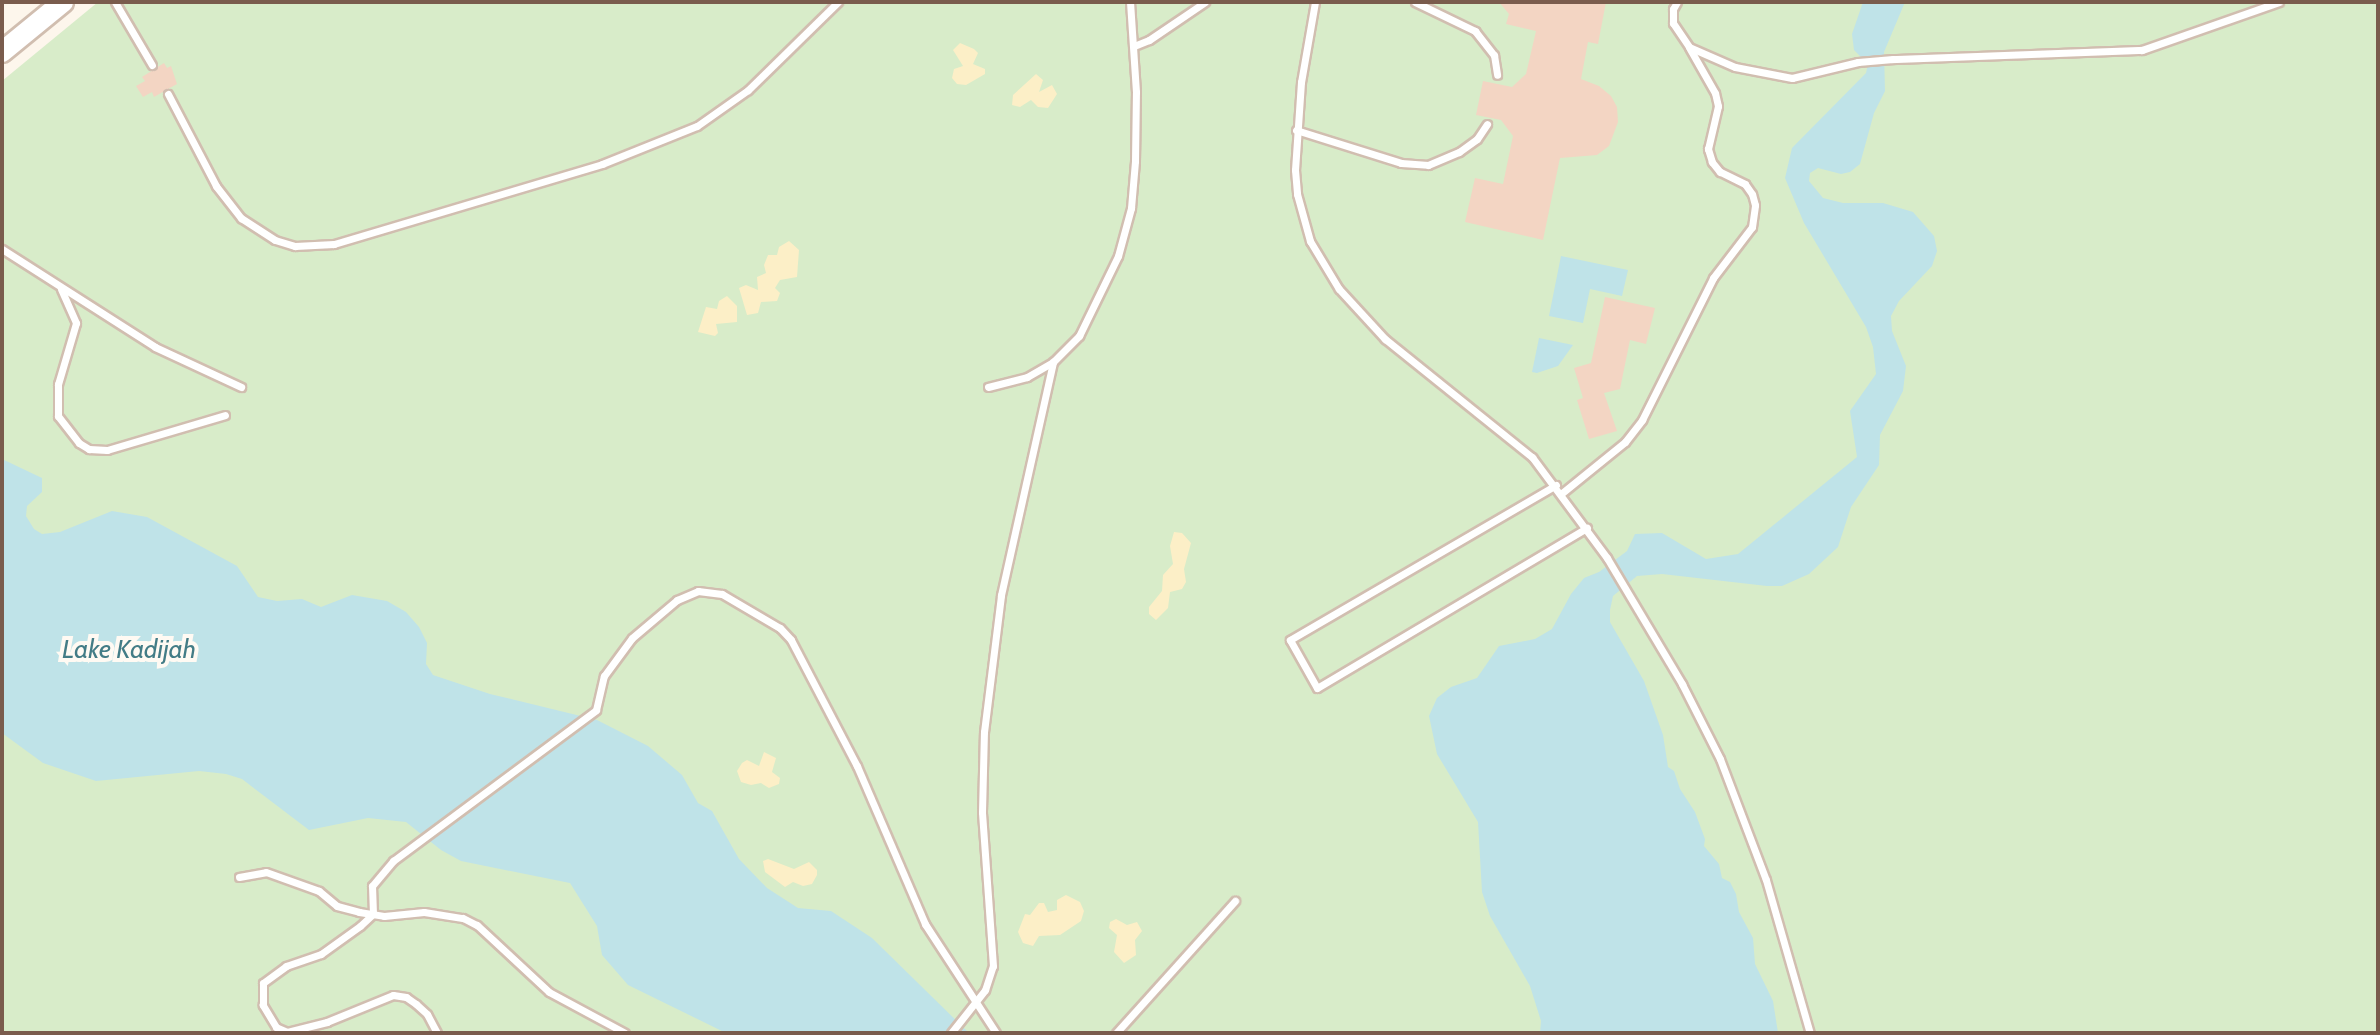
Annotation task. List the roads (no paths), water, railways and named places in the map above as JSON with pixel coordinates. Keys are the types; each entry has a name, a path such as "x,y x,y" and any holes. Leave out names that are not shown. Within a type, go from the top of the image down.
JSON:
{"main road":[{"path":"2,52 63,2"}],"lane":[{"path":"115,2 152,65"},
{"path":"168,94 216,186 241,218 258,231 285,243 313,247 334,244 602,164 697,126 748,90 838,2"},
{"path":"988,387 1027,377 1053,362 1079,336 1090,319 1118,256 1131,208 1135,161 1134,46 1130,2"},
{"path":"1134,46 1149,40 1205,2"},
{"path":"1315,2 1296,130 1295,170 1302,217 1310,241 1339,289 1385,339 1507,434 1556,485 1607,558 1682,684 1743,814 1766,880 1810,1033"},
{"path":"1415,2 1475,31 1490,47 1497,75"},
{"path":"1562,493 1625,442 1642,420 1713,278 1752,227 1755,205 1752,194 1745,184 1720,172 1712,162 1708,149 1718,106 1709,82 1673,23 1673,9 1677,2"},
{"path":"1689,47 1735,67 1792,78 1858,62 1893,59 2142,50 2279,2"},
{"path":"1296,130 1401,163 1428,165 1459,152 1477,139 1487,124"},
{"path":"2,249 155,347 241,387"},
{"path":"61,289 76,323 58,384 58,416 79,443 89,449 107,450 225,415"},
{"path":"951,1033 985,990 993,966 982,812 984,732 1001,595 1053,362"},
{"path":"1556,485 1290,640 1317,688 1587,528"},
{"path":"373,914 372,886 393,861 596,710 604,676 632,638 687,596 698,591 722,594 780,628 791,640 857,766 925,924 996,1033"},
{"path":"239,877 266,872 319,891 337,906 373,914 424,912 463,918 477,925 549,992 625,1033"},
{"path":"1116,1033 1235,901"},
{"path":"373,914 333,946 270,977 263,983 263,1005 276,1027 287,1032 327,1022 381,998 406,997 427,1014 437,1033"}],"water":[{"path":"1863,2 1905,2 1884,52 1885,91 1874,113 1860,164 1850,172 1841,174 1818,168 1810,173 1809,181 1823,198 1843,203 1883,203 1913,212 1934,236 1937,251 1932,266 1899,301 1891,316 1892,331 1906,366 1903,391 1880,435 1879,465 1851,507 1838,547 1809,574 1782,586 1662,574 1637,576 1613,596 1610,610 1610,622 1644,681 1663,735 1668,767 1674,771 1680,789 1695,812 1705,839 1704,846 1719,864 1722,878 1730,882 1736,894 1739,912 1753,938 1755,964 1773,1001 1778,1033 1540,1033 1541,1021 1530,986 1490,916 1482,892 1478,822 1437,754 1429,716 1437,698 1451,687 1477,678 1499,646 1535,639 1552,629 1571,594 1584,578 1599,572 1627,551 1635,534 1662,533 1706,559 1738,554 1857,457 1850,411 1876,374 1873,347 1866,327 1804,223 1785,178 1792,148 1866,73 1868,64 1854,50 1852,34"},
{"path":"1561,256 1628,270 1622,296 1590,289 1583,323 1549,316"},
{"path":"1539,338 1573,345 1558,366 1537,373 1532,372"},
{"name":"Lake Kadijah","path":"2,459 42,478 42,492 27,506 26,516 34,529 42,534 60,532 112,511 147,517 237,566 258,597 277,601 302,599 321,607 352,595 387,601 406,612 419,627 427,643 426,664 433,675 490,694 597,720 648,746 682,775 698,803 712,811 739,859 767,888 798,908 831,911 872,938 969,1033 726,1033 628,985 602,955 597,926 570,883 461,861 441,850 406,822 368,818 309,830 242,779 226,774 199,771 96,781 43,763 2,733"}]}
